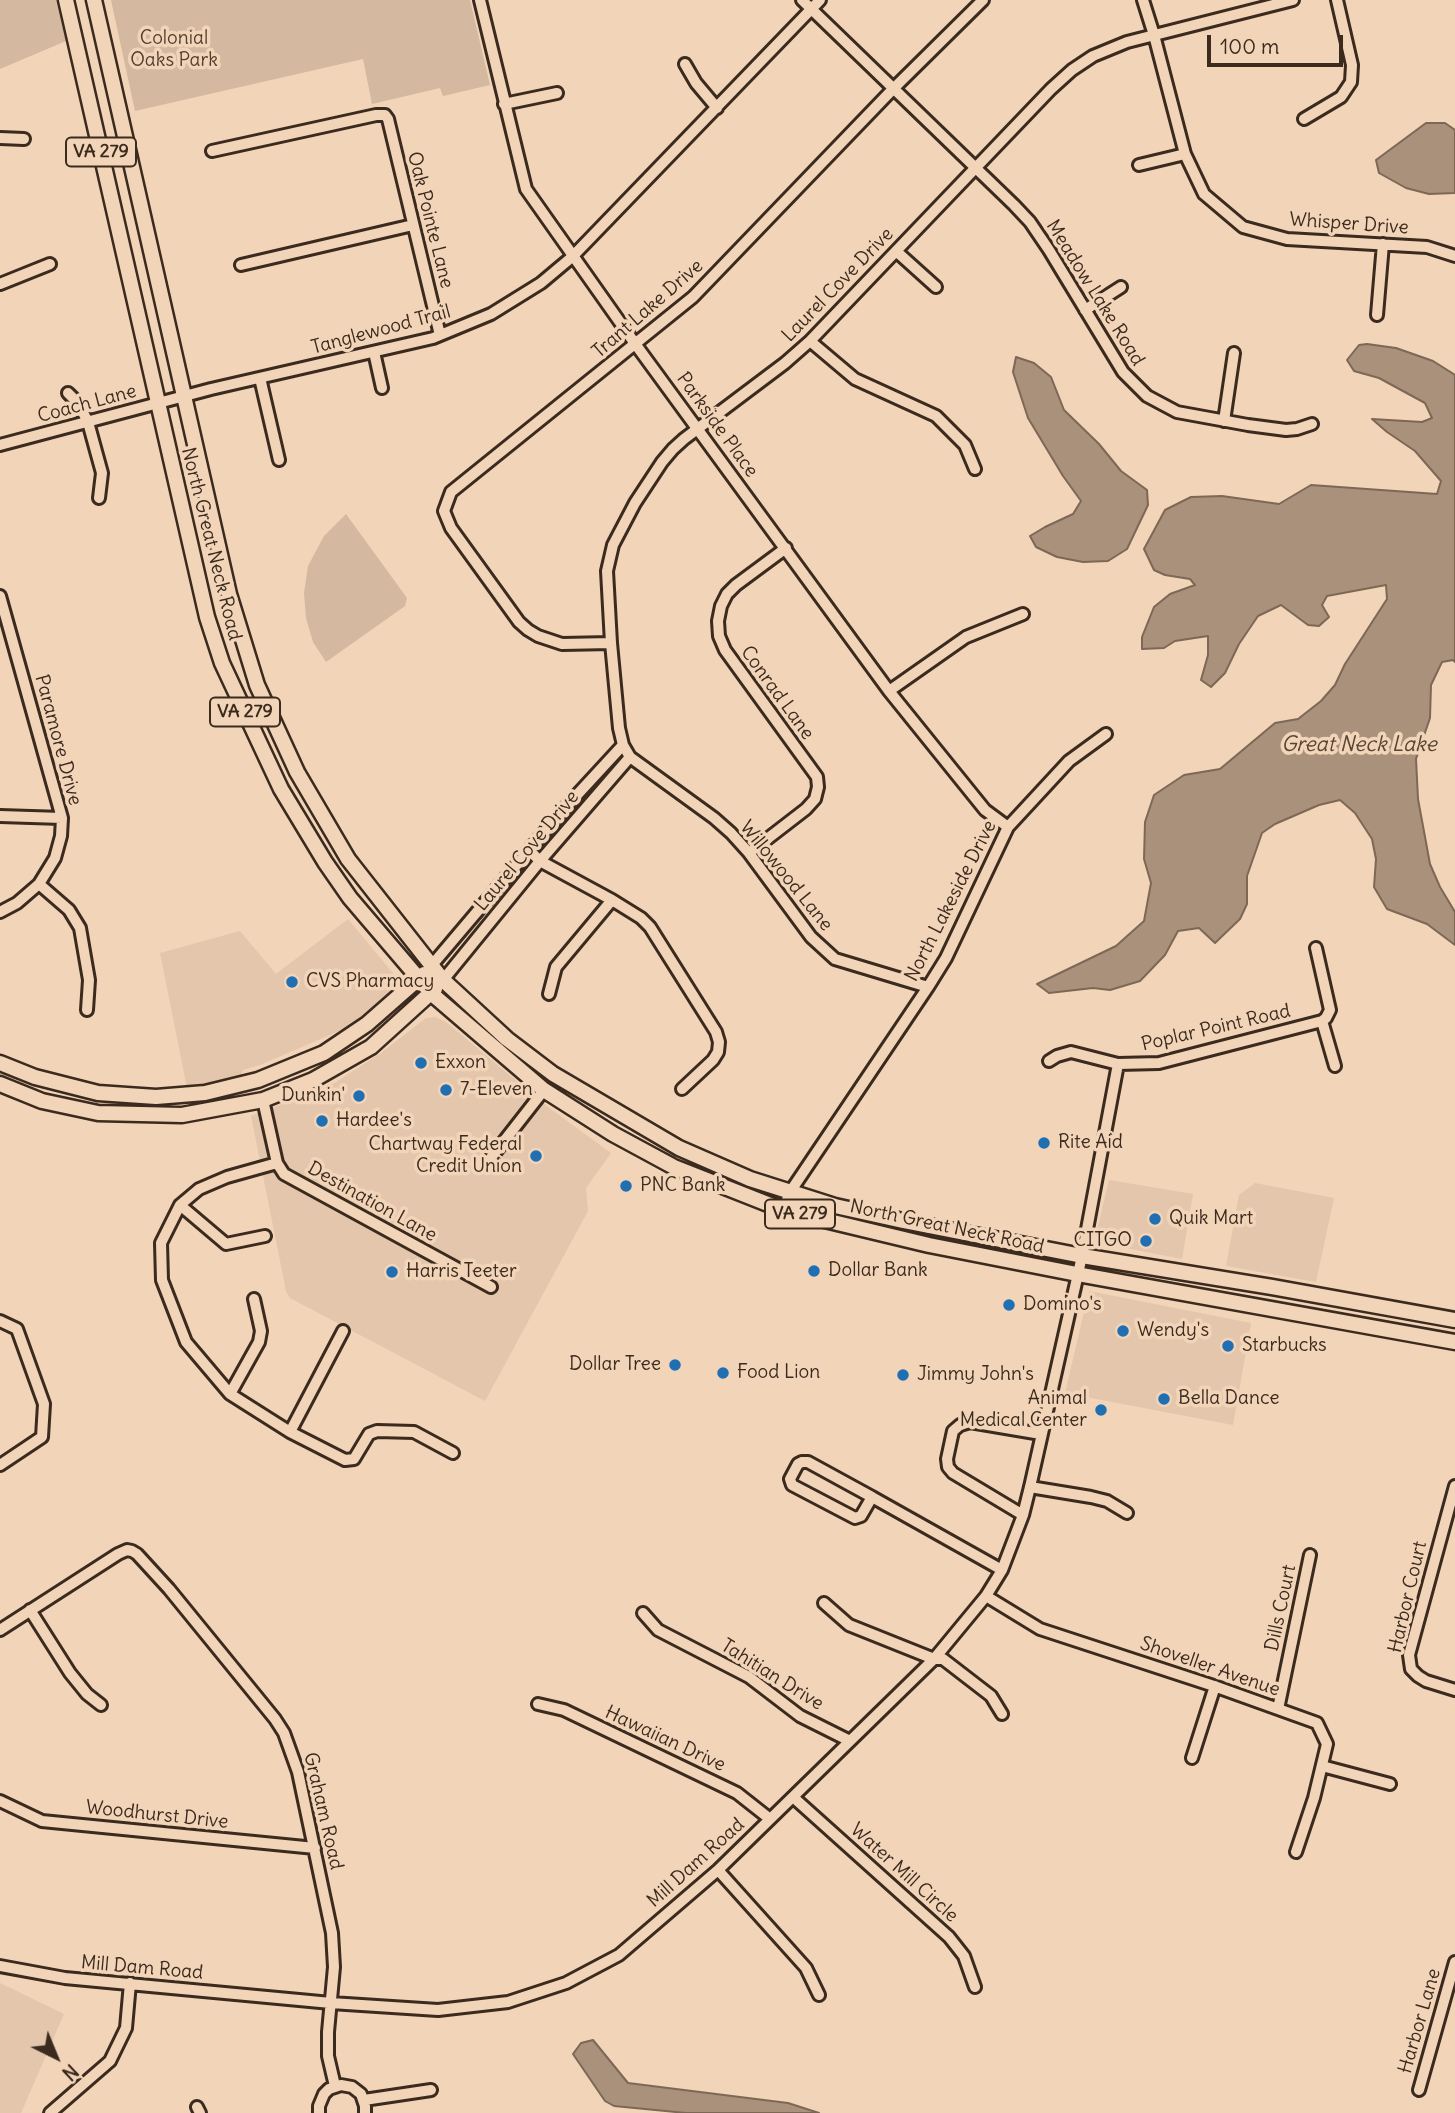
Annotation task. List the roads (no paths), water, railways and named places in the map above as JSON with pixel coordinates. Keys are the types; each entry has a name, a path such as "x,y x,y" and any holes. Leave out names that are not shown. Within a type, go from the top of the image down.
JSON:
{"main road":[{"name":"North Great Neck Road","path":"66,0 207,617 222,663 281,789 326,862 350,898 432,994 544,1090 612,1134 674,1167 783,1210 929,1245 1455,1342"},
{"name":"North Great Neck Road","path":"94,0 229,594 257,685 297,772 348,859 443,980 507,1039 554,1074 679,1148 750,1180 871,1214 1082,1256 1455,1320"},
{"path":"0,1063 35,1077 98,1093 156,1097 205,1093 258,1080 324,1052 367,1024 419,981 432,965"},
{"path":"0,1084 42,1101 98,1113 182,1115 263,1100 313,1080 371,1047 432,994 443,980"}],"street":[{"name":"Parkside Place","path":"480,0 526,189 572,257 889,691 985,810 1008,827"},
{"name":"Meadow Lake Road","path":"802,0 1030,222 1123,372 1147,396 1177,412 1224,421 1286,429 1312,424"},
{"name":"Tanglewood Trail","path":"184,397 440,335 491,314 516,300 572,257 820,0"},
{"name":"Trant Lake Drive","path":"611,643 578,645 549,641 528,630 514,615 451,528 444,511 450,492 693,298 893,89 983,0"},
{"name":"Whisper Drive","path":"1143,0 1185,154 1203,194 1242,227 1287,239 1427,247 1455,256"},
{"name":"Laurel Cove Drive","path":"443,980 540,861 630,757 623,745 619,728 607,571 613,545 635,503 662,462 678,444 786,363 810,341 1051,89 1072,71 1093,56 1110,49 1269,3 1293,0"},
{"path":"1304,119 1341,97 1351,82 1352,65 1337,0"},
{"path":"685,64 696,83 717,108"},
{"path":"504,104 557,93"},
{"name":"Oak Pointe Lane","path":"212,151 385,115 440,335"},
{"path":"0,138 24,139"},
{"path":"1139,165 1185,154"},
{"path":"241,265 413,225"},
{"path":"1377,315 1383,244"},
{"path":"896,251 936,287"},
{"path":"0,285 50,264"},
{"path":"1085,310 1121,287"},
{"path":"810,341 855,379 936,416 965,445 975,469"},
{"path":"373,352 382,388"},
{"path":"1224,421 1234,353"},
{"path":"260,378 279,460"},
{"path":"68,393 78,403 88,422 102,473 99,498"},
{"name":"Coach Lane","path":"0,446 184,397"},
{"name":"Conrad Lane","path":"749,853 806,808 814,799 818,787 817,778 724,650 719,636 718,621 727,594 786,548"},
{"name":"Paramore Drive","path":"0,596 62,818 61,836 55,858 39,884 17,903 0,912"},
{"path":"889,691 966,636 1023,614"},
{"name":"North Lakeside Drive","path":"783,1210 790,1192 928,987 960,931 1008,827 1069,761 1106,734"},
{"name":"Laurel Cove Drive","path":"432,965 528,850 623,745"},
{"name":"Willowood Lane","path":"630,757 731,833 811,937 835,959 928,987"},
{"path":"0,816 62,818"},
{"path":"528,850 540,861 612,900 641,918 650,927 716,1032 719,1042 718,1052 713,1060 681,1089"},
{"path":"39,884 69,910 80,928 89,979 87,1010"},
{"path":"549,994 556,967 612,900"},
{"path":"1317,948 1330,1010 1322,1021 1335,1066"},
{"name":"Poplar Point Road","path":"1049,1062 1056,1056 1071,1052 1118,1064 1139,1065 1170,1061 1322,1021"},
{"name":"Poplar Point Road","path":"1082,1256 1118,1064"},
{"path":"490,1158 544,1090"},
{"path":"263,1100 277,1163 199,1189 180,1205 161,1243 162,1280 186,1342 230,1394 290,1432 345,1460 354,1459 369,1434 377,1431 414,1432 453,1453"},
{"name":"Destination Lane","path":"277,1163 284,1174 491,1287"},
{"path":"180,1205 226,1244 265,1236"},
{"name":"Mill Dam Road","path":"0,1966 65,1978 331,2003 438,2010 508,2002 566,1983 619,1955 718,1870 793,1797 934,1659 986,1596 1002,1570 1023,1515 1082,1256"},
{"path":"230,1394 259,1342 261,1331 254,1299"},
{"path":"0,1321 17,1329 44,1404 42,1437 0,1465"},
{"path":"290,1432 343,1331"},
{"path":"1023,1515 953,1473 948,1467 947,1459 953,1432 960,1425 970,1422 1041,1434"},
{"path":"872,1497 861,1516 855,1518 792,1485 790,1479 798,1464 808,1462 872,1497 1002,1570"},
{"name":"Harbor Court","path":"1455,1486 1409,1655 1411,1669 1418,1676 1455,1690"},
{"path":"1030,1487 1107,1501 1127,1513"},
{"name":"Graham Road","path":"30,1610 118,1554 127,1550 137,1553 199,1625 284,1732 298,1772 334,1951 328,2056 335,2086"},
{"name":"Dills Court","path":"1278,1709 1310,1555"},
{"name":"Shoveller Avenue","path":"986,1596 1040,1629 1215,1686 1317,1723 1327,1744 1314,1798 1296,1852"},
{"path":"824,1602 849,1625 934,1659 943,1659 991,1696 1002,1714"},
{"path":"0,1630 30,1610 70,1673 87,1695 101,1705"},
{"name":"Tahitian Drive","path":"643,1613 658,1630 749,1677 800,1716 850,1741"},
{"path":"1192,1758 1215,1686"},
{"name":"Hawaiian Drive","path":"538,1704 564,1710 737,1793 770,1819"},
{"path":"1322,1766 1390,1784"},
{"name":"Water Mill Circle","path":"793,1797 949,1937 964,1956 975,1987"},
{"name":"Woodhurst Drive","path":"0,1801 42,1821 315,1848"},
{"path":"718,1870 806,1968 819,1995"},
{"name":"Harbor Lane","path":"1419,2090 1455,1962"},
{"path":"50,2113 110,2061 127,2028 130,1983"},
{"path":"318,2113 320,2099 329,2089 346,2085 357,2090 364,2099 365,2113"},
{"path":"364,2099 432,2090"}],"water":[{"path":"1426,123 1445,123 1455,130 1455,193 1429,194 1406,188 1379,173 1376,160"},
{"name":"Great Neck Lake","path":"1359,345 1396,348 1433,361 1455,375 1455,662 1442,662 1431,685 1430,718 1416,759 1418,799 1430,864 1455,912 1455,945 1427,924 1387,909 1374,887 1376,859 1372,839 1355,813 1340,800 1319,805 1275,824 1262,833 1247,876 1247,904 1240,919 1215,943 1199,928 1178,931 1165,955 1140,981 1110,990 1093,988 1049,993 1037,984 1116,946 1144,921 1151,883 1144,859 1145,822 1154,795 1184,775 1220,769 1275,723 1298,719 1321,701 1335,685 1345,664 1387,599 1386,585 1327,596 1322,605 1329,617 1319,626 1308,625 1281,605 1258,616 1239,644 1225,673 1211,687 1201,680 1208,655 1208,636 1175,641 1164,648 1142,649 1142,637 1154,607 1170,594 1195,585 1190,579 1165,575 1154,570 1144,549 1165,510 1191,497 1222,496 1279,504 1311,485 1437,494 1441,481 1415,451 1372,419 1422,422 1432,418 1425,403 1379,378 1354,371 1347,360"},
{"path":"1016,357 1034,363 1051,377 1064,410 1099,444 1121,471 1147,490 1148,505 1127,549 1108,561 1083,562 1057,557 1036,547 1030,536 1073,514 1081,501 1028,418 1013,372"},
{"path":"593,2040 628,2083 788,2103 819,2113 686,2113 614,2106 605,2101 573,2054 581,2043"}],"place":[{"name":"CVS Pharmacy","path":"292,982"},
{"name":"Exxon","path":"421,1063"},
{"name":"7-Eleven","path":"446,1090"},
{"name":"Dunkin'","path":"359,1096"},
{"name":"Hardee's","path":"322,1121"},
{"name":"Rite Aid","path":"1044,1143"},
{"name":"Chartway Federal Credit Union","path":"536,1156"},
{"name":"PNC Bank","path":"626,1186"},
{"name":"Quik Mart","path":"1155,1219"},
{"name":"CITGO","path":"1146,1241"},
{"name":"Dollar Bank","path":"814,1271"},
{"name":"Harris Teeter","path":"392,1272"},
{"name":"Domino's","path":"1009,1305"},
{"name":"Wendy's","path":"1123,1331"},
{"name":"Starbucks","path":"1228,1346"},
{"name":"Dollar Tree","path":"675,1365"},
{"name":"Food Lion","path":"723,1373"},
{"name":"Jimmy John's","path":"903,1375"},
{"name":"Bella Dance","path":"1164,1399"},
{"name":"Animal Medical Center","path":"1101,1410"}],"park label":[{"name":"Colonial Oaks Park","path":"174,50"}]}
